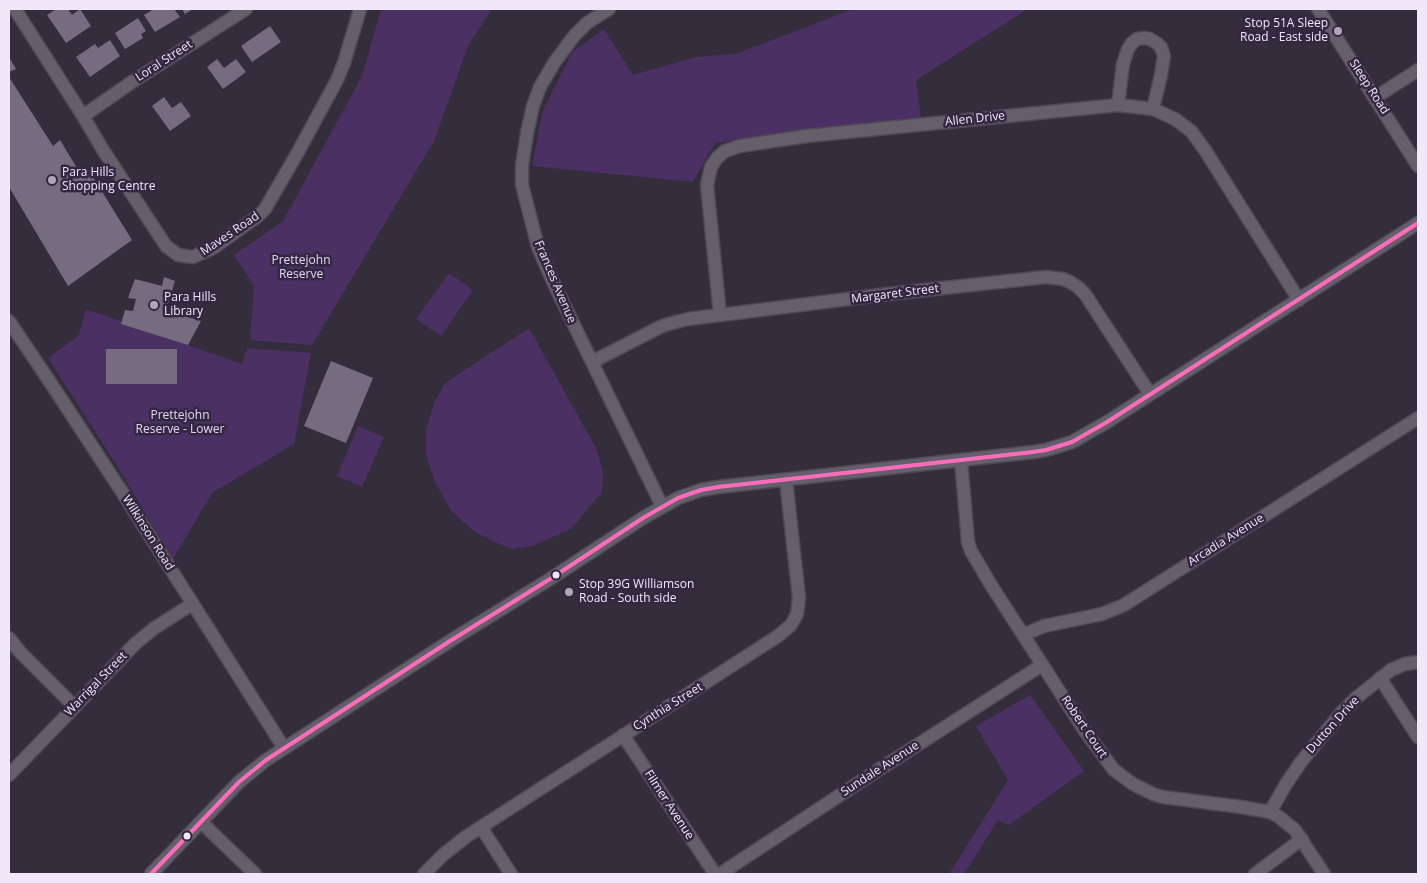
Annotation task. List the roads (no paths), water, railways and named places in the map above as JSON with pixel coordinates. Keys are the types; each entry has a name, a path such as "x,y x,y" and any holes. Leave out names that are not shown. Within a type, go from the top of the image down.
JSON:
{"street":[{"name":"Maves Road","path":"15,9 84,116 103,150 166,246 182,257 193,258 213,248 265,209 338,80 360,9"},
{"name":"Loral Street","path":"84,116 132,82 246,9"},
{"name":"Frances Avenue","path":"609,9 581,29 548,73 540,87 533,106 527,133 522,166 522,185 538,247 554,284 662,506"},
{"name":"Sleep Road","path":"1318,9 1418,166"},
{"path":"1118,104 1123,64 1128,48 1137,39 1145,38 1158,44 1164,56 1153,109"},
{"path":"1376,98 1418,70"},
{"name":"Allen Drive","path":"720,315 707,185 711,167 725,151 740,146 807,136 1118,104 1153,109 1180,122 1195,136 1299,300"},
{"path":"151,874 239,782 266,760 662,506 678,498 718,486 786,480 1056,448 1072,442 1107,422 1418,223"},
{"name":"Margaret Street","path":"592,362 668,324 688,319 1046,277 1070,282 1085,294 1150,394"},
{"name":"Wilkinson Road","path":"9,321 117,485 284,748"},
{"name":"Arcadia Avenue","path":"1023,635 1044,626 1102,614 1124,605 1418,418"},
{"name":"Robert Court","path":"961,460 968,542 971,551 1085,731 1114,770 1133,784 1163,797 1270,812 1286,823 1302,839 1324,874"},
{"name":"Cynthia Street","path":"424,874 456,844 481,827 786,630 795,620 800,598 786,480"},
{"name":"Warrigal Street","path":"9,775 144,636 192,604"},
{"path":"9,638 20,652 75,707"},
{"name":"Dutton Drive","path":"1270,812 1286,784 1315,743 1342,712 1380,678 1397,666 1418,662"},
{"name":"Sundale Avenue","path":"720,874 1042,665"},
{"path":"1380,678 1418,737"},
{"name":"Filmer Avenue","path":"623,735 715,874"},
{"path":"201,822 255,874"},
{"path":"481,827 511,874"},
{"path":"1255,874 1302,839"}],"place":[{"name":"Stop 51A Sleep Road - East side","path":"1338,31"},
{"name":"Para Hills Shopping Centre","path":"52,180"},
{"name":"Para Hills Library","path":"154,305"},
{"name":"Stop 39G Williamson Road - South side","path":"569,592"}],"park label":[{"name":"Prettejohn Reserve","path":"301,268"},
{"name":"Prettejohn Reserve - Lower","path":"180,423"}]}
